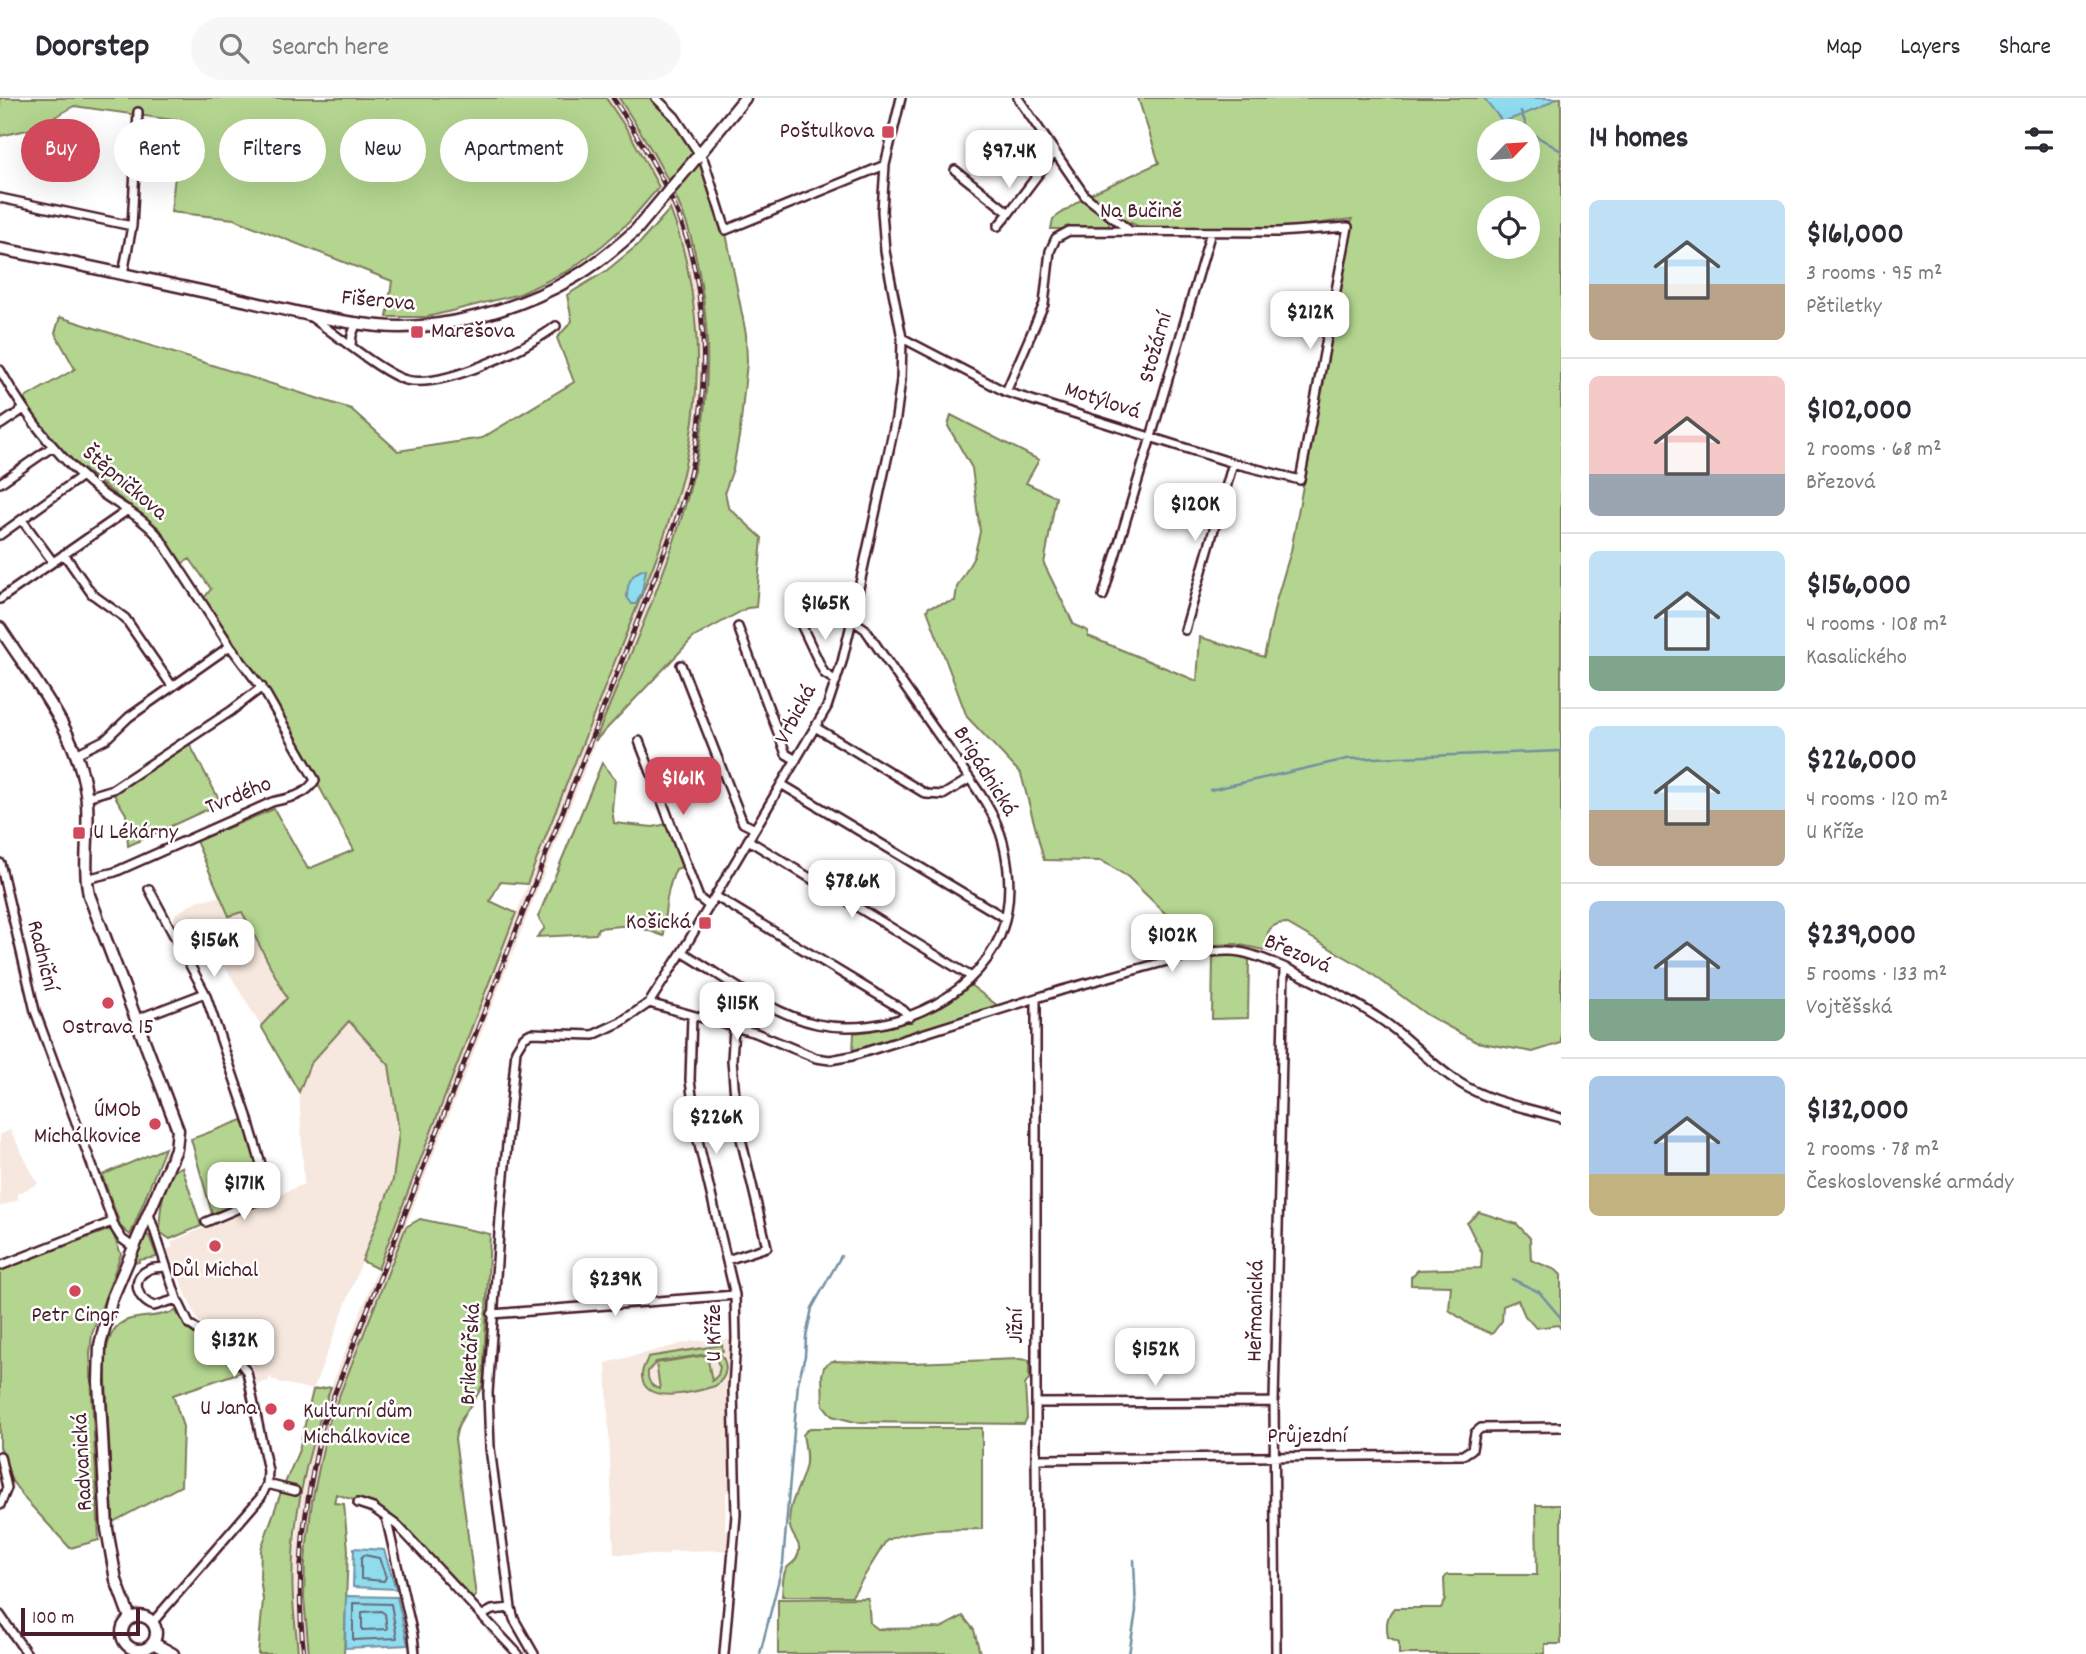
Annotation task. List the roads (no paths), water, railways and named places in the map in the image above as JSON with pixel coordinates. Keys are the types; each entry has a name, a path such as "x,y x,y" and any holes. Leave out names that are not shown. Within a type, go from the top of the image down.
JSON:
{"street":[{"path":"656,98 675,117 707,168 726,230 885,165"},
{"name":"Fišerova","path":"0,249 357,323 419,326 460,321 505,307 573,278 616,248 636,230 745,98"},
{"name":"Vrbická","path":"516,1050 524,1037 531,1033 593,1035 621,1022 649,1003 827,707 852,620 896,418 901,380 902,338 885,251 882,211 885,165 901,98"},
{"path":"1018,98 1085,196 1130,231"},
{"path":"123,274 132,226 138,111"},
{"path":"999,226 1055,152"},
{"path":"956,170 1009,213"},
{"path":"0,198 132,226"},
{"name":"Na Bučině","path":"1006,391 1044,303 1050,251 1056,238 1069,231 1279,232 1348,228 1300,480"},
{"name":"Stožární","path":"1103,596 1211,232"},
{"path":"308,314 388,371 404,379 420,381 454,376 473,369 539,339 555,326"},
{"path":"351,345 357,323"},
{"name":"Motýlová","path":"902,338 1006,391 1233,463 1300,480"},
{"name":"Štěpničkova","path":"0,371 24,410 52,447 82,476 147,524 159,537 230,646 270,699"},
{"path":"0,425 24,410"},
{"path":"0,483 52,447"},
{"path":"1185,630 1233,463"},
{"path":"0,535 82,476"},
{"path":"0,597 128,510"},
{"path":"22,520 52,562"},
{"path":"64,554 92,594 125,618 172,686"},
{"path":"797,616 824,673 836,681"},
{"name":"Brigádnická","path":"682,952 797,1018 817,1024 850,1027 873,1026 909,1017 945,998 970,976 992,951 1005,918 1010,885 1003,841 990,810 865,629 852,620"},
{"path":"737,626 786,754 796,760"},
{"name":"Radvanická","path":"0,628 59,720 76,754 87,797 86,879 94,908 178,1134 176,1149 111,1301 101,1334 98,1364 107,1529 116,1580 130,1618"},
{"path":"76,754 106,739 129,717 230,646"},
{"path":"681,665 743,823 755,829"},
{"path":"87,797 113,789 231,711 262,687"},
{"name":"Tvrdého","path":"86,879 115,872 272,802 296,796 313,785 315,780 270,699"},
{"path":"815,727 926,794 943,795 969,779"},
{"path":"639,741 699,898 709,906"},
{"path":"781,784 1005,918"},
{"path":"748,839 970,976"},
{"name":"Radniční","path":"0,863 35,1011 112,1222 122,1239 133,1247"},
{"path":"149,889 205,993 247,1116 270,1195 206,1223"},
{"path":"715,896 903,1010 909,1017"},
{"name":"Březová","path":"734,1027 816,1058 830,1060 852,1056 1036,998 1196,953 1233,950 1284,968 1356,1003 1388,1024 1462,1085 1486,1096 1561,1118"},
{"name":"Heřmanická","path":"1276,1654 1274,1402 1284,968"},
{"path":"136,1019 205,993"},
{"name":"Jižní","path":"1036,998 1038,1654"},
{"path":"649,1003 734,1027 732,1060 737,1122 767,1247 727,1260"},
{"name":"U Kříže","path":"692,1016 690,1080 697,1136 735,1295 733,1389 736,1515 724,1654"},
{"name":"Briketářská","path":"516,1050 492,1314 488,1421 511,1608 514,1619 534,1654"},
{"path":"148,1213 177,1299 189,1324 235,1356 247,1372 268,1471 267,1484 261,1497 152,1623"},
{"path":"0,1266 112,1222"},
{"path":"166,1267 153,1268 144,1273 138,1282 138,1293 144,1302 153,1306 177,1299"},
{"path":"492,1314 735,1295"},
{"name":"Průjezdní","path":"1036,1403 1274,1402"},
{"name":"Průjezdní","path":"1036,1459 1463,1455 1472,1450 1475,1433 1481,1428 1561,1427"},
{"path":"0,1456 7,1488 0,1505"},
{"path":"267,1484 295,1491"},
{"path":"358,1503 373,1508 398,1526 518,1654"},
{"path":"386,1517 415,1654"},
{"path":"483,1615 492,1610 511,1608"},
{"path":"0,1615 27,1654"},
{"path":"142,1616 152,1623 156,1633 153,1643 141,1650 127,1651 122,1632 126,1622 130,1618 142,1616"},
{"path":"153,1643 173,1654"}],"water":[{"path":"1484,98 1557,98 1511,119 1501,119"},
{"path":"646,569 642,592 636,604 632,604 627,597 629,583 633,575"},
{"path":"354,1548 384,1550 396,1589 353,1587"},
{"path":"346,1596 397,1597 408,1645 345,1648"}],"waterway":[{"path":"1521,111 1528,131 1561,151"},
{"path":"1210,790 1347,759 1561,751"},
{"path":"760,1654 783,1563 798,1383 805,1356 806,1337 812,1308 841,1256"},
{"path":"1512,1279 1539,1292 1561,1318"},
{"path":"1129,1654 1136,1611 1134,1560"}],"railway":[{"path":"304,1654 300,1594 303,1537 323,1423 659,566 681,506 694,454 700,420 703,352 702,318 690,251 666,187 613,98"}],"place":[{"name":"Poštulkova","path":"888,132"},
{"name":"Marešova","path":"417,332"},
{"name":"U Lékárny","path":"79,833"},
{"name":"Košická","path":"705,923"},
{"name":"Ostrava 15","path":"108,1003"},
{"name":"ÚMOb Michálkovice","path":"155,1124"},
{"name":"Důl Michal","path":"215,1246"},
{"name":"Petr Cingr","path":"75,1291"},
{"name":"U Jana","path":"271,1409"},
{"name":"Kulturní dům Michálkovice","path":"289,1425"}]}
